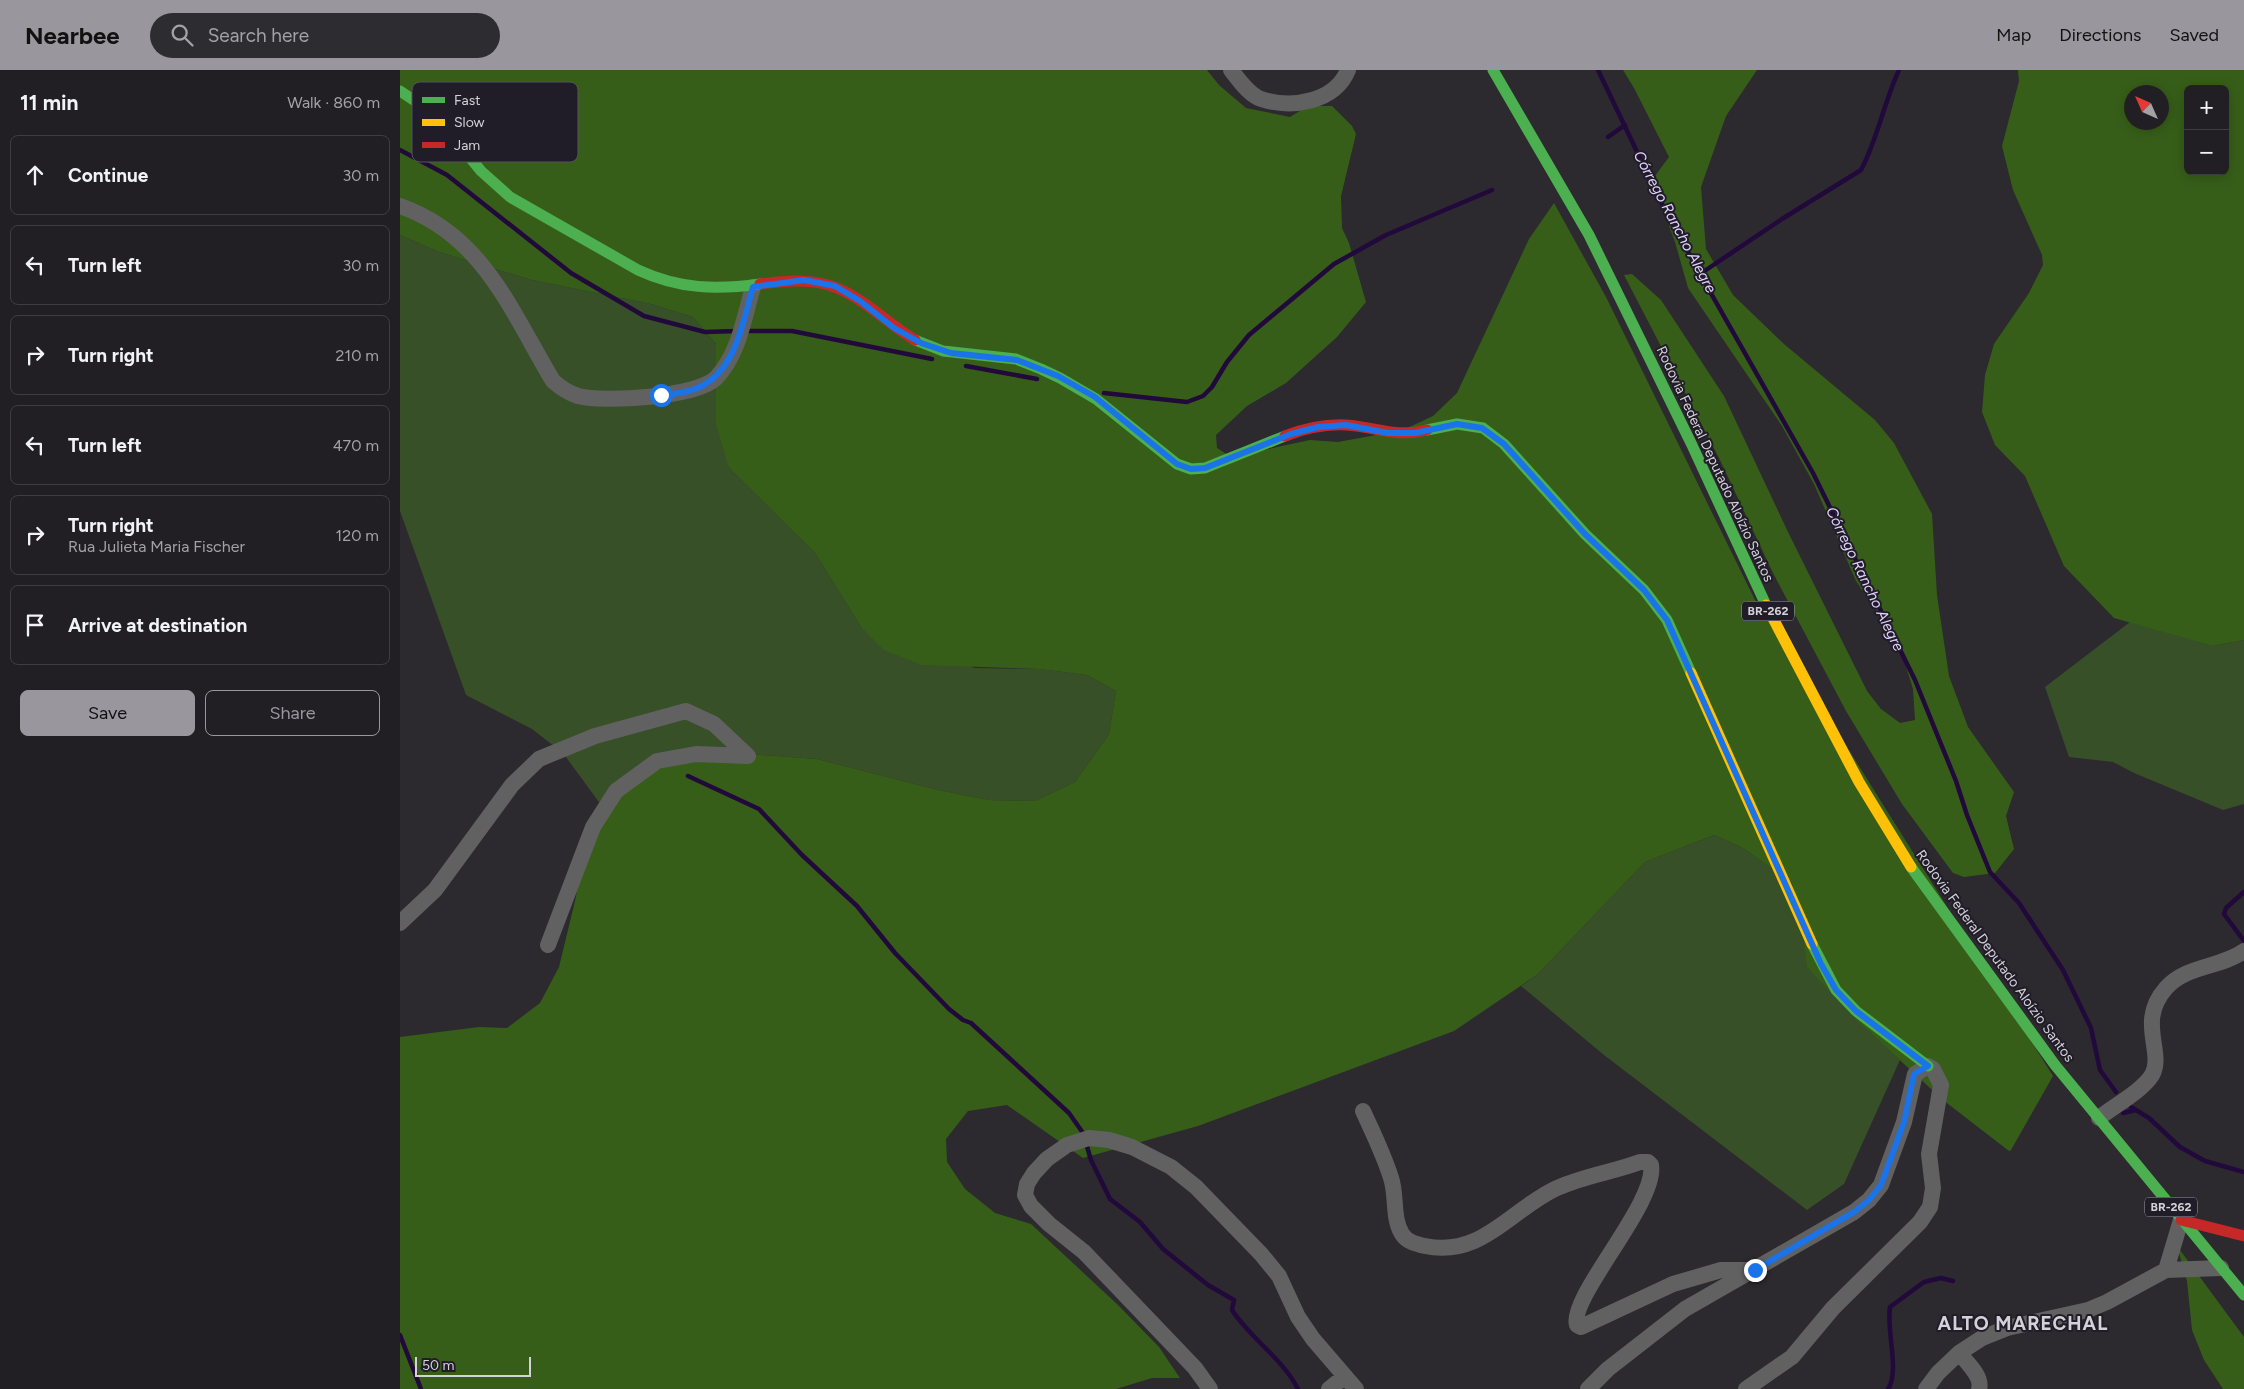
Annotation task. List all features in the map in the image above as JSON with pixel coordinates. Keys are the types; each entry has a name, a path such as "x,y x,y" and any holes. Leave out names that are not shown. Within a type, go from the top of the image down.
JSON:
{"main road":[{"name":"Rodovia Federal Deputado Aloízio Santos","path":"1493,70 1533,135 1588,235 1691,443 1770,614 1859,782 1920,881 2011,1007 2244,1296"},
{"path":"400,91 412,99"},
{"path":"474,162 485,176 520,206 667,282 704,290 753,287 804,280 835,286 860,301 894,328 921,343 951,353 1017,360 1058,376 1095,397 1177,464 1191,469 1205,468 1291,434 1318,427 1346,425 1388,433 1415,433 1457,424 1482,428 1504,444 1585,534 1644,590 1667,620 1742,792 1826,973 1836,990 1856,1011 1928,1066"},
{"path":"2181,1220 2244,1236"}],"street":[{"path":"1231,70 1242,85 1260,99 1293,104 1328,95 1345,78 1348,70"},
{"path":"400,206 416,212 447,230 468,247 503,293 553,381 564,391 580,396 597,398 661,395 694,390 714,380 728,364 739,337 753,287"},
{"path":"400,923 435,890 512,785 539,759 595,736 686,711 714,724 748,756 696,754 658,761 616,790 593,828 548,945"},
{"path":"2099,1118 2144,1084 2152,1074 2155,1066 2151,1033 2152,1017 2158,999 2167,987 2180,976 2197,969 2217,965 2244,951"},
{"path":"1588,1389 1608,1369 1685,1309 1854,1212 1869,1200 1881,1185 1904,1122 1914,1074 1928,1066 1933,1069 1941,1085 1929,1154 1933,1188 1930,1208 1920,1222 1869,1270 1833,1308 1792,1357 1746,1389"},
{"path":"1363,1111 1392,1178 1397,1220 1402,1234 1412,1242 1428,1246 1443,1248 1467,1244 1495,1231 1527,1205 1556,1189 1640,1162 1648,1162 1651,1165 1652,1177 1576,1315 1577,1325 1581,1327 1664,1288 1699,1275 1721,1270 1755,1270"},
{"path":"1210,1389 1195,1368 1084,1252 1049,1224 1031,1206 1026,1195 1027,1184 1047,1159 1066,1145 1089,1138 1109,1140 1132,1147 1171,1167 1196,1187 1261,1254 1279,1276 1298,1317 1313,1339 1356,1389"},
{"path":"2166,1270 2181,1220"},
{"path":"1926,1389 1938,1373 1959,1353 1982,1338 2007,1328 2088,1310 2107,1302 2166,1270 2221,1268"},
{"path":"1959,1353 1978,1376 1979,1389"},
{"path":"1329,1389 1344,1376"}],"green space":[{"path":"400,70 1207,70 1219,85 1246,108 1290,117 1308,106 1332,106 1352,126 1356,134 1341,196 1342,228 1349,243 1366,302 1337,337 1286,383 1247,406 1216,435 1217,448 1231,457 1310,440 1338,442 1403,430 1433,416 1457,393 1529,239 1554,203 1606,297 1755,600 2053,1076 2009,1151 1943,1100 1864,1027 1807,967 1802,925 1792,883 1743,848 1714,835 1645,862 1538,974 1454,1031 1198,1126 1083,1158 1007,1105 968,1111 946,1139 947,1162 965,1189 995,1213 1031,1224 1118,1305 1159,1347 1180,1378 1152,1378 1116,1389 400,1389 400,1037 479,1027 507,1028 540,1003 559,967 584,857 604,809 680,749 817,759 938,790 989,800 1035,801 1075,782 1109,734 1116,691 1087,675 1040,669 922,665 884,650 861,627 815,553 729,468 716,424 716,344 693,317 651,304 532,280 439,252 400,235"},
{"path":"1623,70 1757,70 1726,116 1701,187 1706,249 1733,295 1784,344 1875,420 1894,443 1932,514 1937,595 1949,676 1968,727 2014,792 2006,816 2014,849 1995,873 1964,877 1953,873 1902,804 1846,711 1773,573 1720,460 1624,275 1632,274 1661,300 1724,396 1788,532 1867,691 1881,709 1900,723 1915,720 1913,689 1899,644 1856,581 1814,484 1782,426 1688,288 1675,242 1652,180 1669,157"},
{"path":"2018,70 2244,70 2244,640 2212,646 2114,618 2064,566 2025,476 1995,445 1982,412 1985,375 1994,344 2029,293 2043,265 2042,255 2013,190 2002,146 2019,81"},
{"path":"400,235 439,252 532,280 651,304 693,317 716,344 716,380 729,468 815,553 861,627 975,668 1040,669 1087,675 1116,691 1109,734 1075,782 1035,801 989,800 938,790 817,759 680,749 604,809 563,753 532,729 466,695 400,511"},
{"path":"2130,622 2212,646 2244,640 2244,804 2223,810 2134,773 2113,762 2069,757 2045,687"},
{"path":"1714,835 1743,848 1792,883 1864,1027 1900,1060 1844,1184 1807,1210 1604,1055 1521,986 1538,974 1645,862"},
{"path":"2177,1246 2244,1337 2244,1389 2223,1389 2204,1360 2192,1330 2187,1281"}],"waterway":[{"name":"Córrego Rancho Alegre","path":"1598,70 1661,202 1813,473 1915,680 1990,872 2019,903 2063,970 2091,1028 2100,1070 2116,1092"},
{"path":"1700,274 1782,219 1861,170 1899,70"},
{"path":"1608,137 1625,125"},
{"path":"400,150 412,156"},
{"path":"423,162 447,175 571,273 644,316 705,332 737,331"},
{"path":"1104,393 1187,402 1203,396 1212,387 1227,362 1249,335 1334,264 1386,235 1492,190"},
{"path":"745,331 792,331 932,359"},
{"path":"966,366 1037,379"},
{"path":"688,776 759,809 802,855 857,906 895,953 949,1009 963,1020 971,1023 1069,1113 1083,1133 1091,1160 1110,1199 1140,1222 1163,1249 1208,1285 1234,1300 1232,1310 1284,1368 1298,1389"},
{"path":"2244,892 2226,908 2224,914 2244,941"},
{"name":"Córrego Rancho Alegre","path":"2131,1107 2149,1118 2180,1147 2205,1161 2244,1172"},
{"path":"2123,1113 2136,1110"},
{"path":"1888,1389 1893,1372 1890,1307 1924,1282 1941,1278 1953,1281"},
{"path":"400,1335 421,1389"}],"traffic: fast":[{"path":"1493,70 1589,235 1691,443 1766,605"},
{"path":"400,91 412,99"},
{"path":"474,162 510,197 638,270 668,281 698,286 728,287 760,284"},
{"path":"915,340 943,351 1016,359 1041,369 1096,399 1177,464 1191,469 1205,468 1285,436"},
{"path":"1427,430 1457,424 1483,428 1504,444 1585,534 1644,590 1667,620 1691,673"},
{"path":"1911,867 2055,1065 2244,1295"},
{"path":"1812,944 1836,990 1856,1011 1928,1066"}],"traffic: slow":[{"path":"1766,605 1859,782 1911,867"},
{"path":"1691,673 1812,944"}],"traffic: jam":[{"path":"760,284 789,281 809,282 837,288 858,299 915,340"},
{"path":"1285,436 1299,431 1331,425 1357,426 1405,433 1427,430"},
{"path":"2181,1220 2244,1236"}],"district":[{"name":"ALTO MARECHAL","path":"2023,1323"}],"route":[{"path":"661,395 694,390 714,380 728,364 739,337 753,287 804,280 835,286 860,301 894,328 921,343 951,353 1017,360 1058,376 1095,397 1177,464 1191,469 1205,468 1291,434 1318,427 1346,425 1388,433 1415,433 1457,424 1482,428 1504,444 1585,534 1644,590 1667,620 1738,783 1821,964 1836,990 1856,1011 1928,1066 1919,1069 1914,1074 1904,1122 1881,1185 1869,1200 1854,1212 1755,1270"}]}
